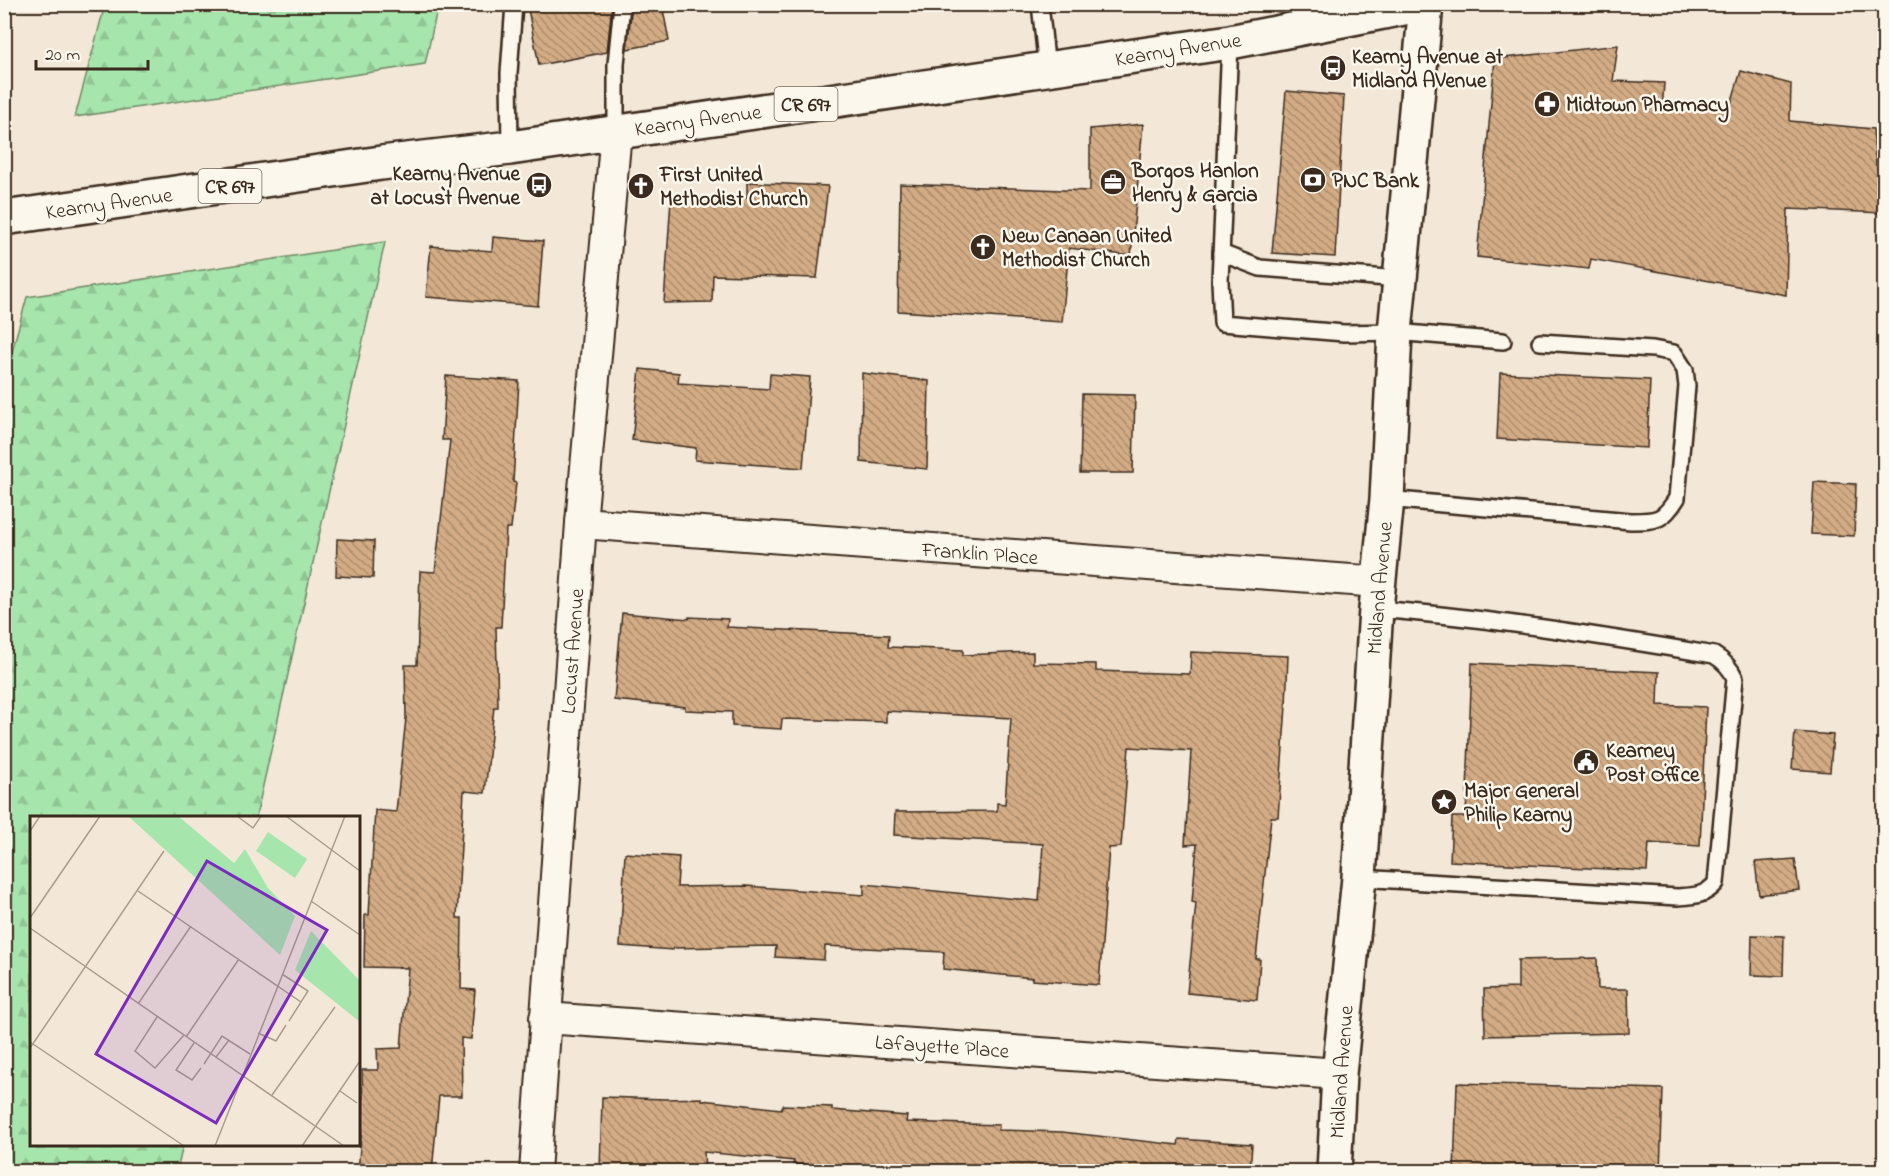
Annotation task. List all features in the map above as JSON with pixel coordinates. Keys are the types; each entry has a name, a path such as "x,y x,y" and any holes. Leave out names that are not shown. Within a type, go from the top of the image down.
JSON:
{"main road":[{"name":"Kearny Avenue","path":"4,218 381,163 510,148 1230,42 1425,4"},
{"name":"Midland Avenue","path":"1334,1172 1339,1074 1359,878 1378,596 1387,499 1395,332 1425,4"}],"street":[{"name":"Locust Avenue","path":"535,1172 581,523 616,132"},
{"name":"Franklin Place","path":"581,523 1378,596"},
{"name":"Lafayette Place","path":"545,1018 1339,1074"}],"lane":[{"path":"510,148 509,73 514,4"},
{"path":"616,132 616,64 622,4"},
{"path":"1040,4 1047,69"},
{"path":"1230,42 1221,253 1222,323 1344,333 1395,332 1503,341"},
{"path":"1221,253 1260,268 1400,279"},
{"path":"1387,499 1631,521 1653,521 1668,513 1677,498 1687,386 1685,370 1674,353 1653,349 1540,342"},
{"path":"1359,878 1678,897 1701,896 1716,883 1735,678 1725,661 1714,655 1600,636 1430,613 1378,596"}],"green space":[{"path":"105,4 438,5 425,64 75,117"},
{"path":"385,242 256,816 30,816 30,1146 183,1146 177,1171 5,1171 4,380 27,297"}],"building":[{"path":"527,4 612,4 607,52 539,65"},
{"path":"632,4 662,4 669,41 627,49"},
{"path":"1618,45 1613,81 1664,83 1662,112 1730,107 1741,71 1791,84 1790,121 1873,129 1876,165 1884,166 1884,213 1788,209 1786,295 1591,259 1589,269 1477,257 1495,59"},
{"path":"1286,91 1344,96 1335,257 1272,253"},
{"path":"1143,124 1131,256 1069,248 1062,322 898,311 900,184 1090,191 1090,129"},
{"path":"747,182 828,186 817,278 713,275 712,302 664,303 671,199 747,197"},
{"path":"493,237 543,241 538,306 426,297 431,246 492,251"},
{"path":"640,369 679,373 678,383 769,389 770,374 810,377 803,468 695,460 696,448 632,440"},
{"path":"862,373 929,381 927,469 861,462"},
{"path":"1500,373 1650,380 1647,448 1497,439"},
{"path":"446,376 519,381 513,482 516,483 511,528 506,528 501,627 496,627 498,707 494,707 485,793 464,791 457,918 462,918 461,989 475,990 471,1039 461,1038 462,1096 439,1096 432,1172 358,1172 363,1111 362,1070 378,1070 377,1049 401,1048 408,968 364,967 365,915 369,915 375,810 396,812 406,718 405,665 417,665 420,571 435,572 450,440 442,440"},
{"path":"1082,394 1135,395 1133,473 1080,473"},
{"path":"1814,482 1856,484 1854,536 1811,534"},
{"path":"337,539 374,541 373,578 336,576"},
{"path":"622,613 689,619 689,617 728,619 727,627 889,635 888,647 963,650 963,655 1033,652 1033,663 1096,664 1096,671 1190,674 1191,652 1288,656 1278,817 1271,817 1256,959 1260,959 1257,1000 1187,993 1196,903 1192,902 1197,844 1185,845 1191,751 1129,747 1121,847 1109,848 1099,985 1032,980 1033,978 943,969 944,952 825,946 824,960 775,957 776,946 673,948 673,950 620,946 625,853 679,857 677,887 746,886 864,895 864,884 1039,901 1043,844 894,835 895,812 997,811 997,803 1005,804 1011,718 886,711 886,722 782,719 781,729 732,726 732,712 685,710 685,707 614,700"},
{"name":"Kearney Post Office","path":"1472,663 1659,672 1658,705 1706,707 1700,846 1649,843 1647,871 1450,861 1452,817 1466,817"},
{"path":"1795,732 1833,735 1830,772 1792,769"},
{"path":"1795,859 1799,890 1759,895 1755,862"},
{"path":"1752,935 1784,936 1783,976 1751,975"},
{"path":"1597,958 1598,989 1628,989 1629,1033 1485,1036 1484,989 1518,988 1518,960"},
{"path":"1457,1083 1663,1089 1660,1172 1454,1172"},
{"path":"602,1097 702,1098 702,1100 781,1109 783,1105 832,1107 832,1110 907,1116 906,1122 999,1125 998,1130 1062,1132 1178,1145 1179,1139 1252,1144 1250,1172 848,1172 849,1167 793,1164 794,1161 704,1152 705,1172 600,1172"}],"place":[{"name":"Kearny Avenue at Midland AVenue","path":"1333,68"},
{"name":"Midtown Pharmacy","path":"1547,104"},
{"name":"PNC Bank","path":"1313,180"},
{"name":"Borgos Hanlon Henry & Garcia","path":"1113,182"},
{"name":"Kearny Avenue at Locust Avenue","path":"539,185"},
{"name":"First United Methodist Church","path":"641,186"},
{"name":"New Canaan United Methodist Church","path":"983,247"},
{"name":"Kearney Post Office","path":"1586,762"},
{"name":"Major General Philip Kearny","path":"1444,802"}]}
